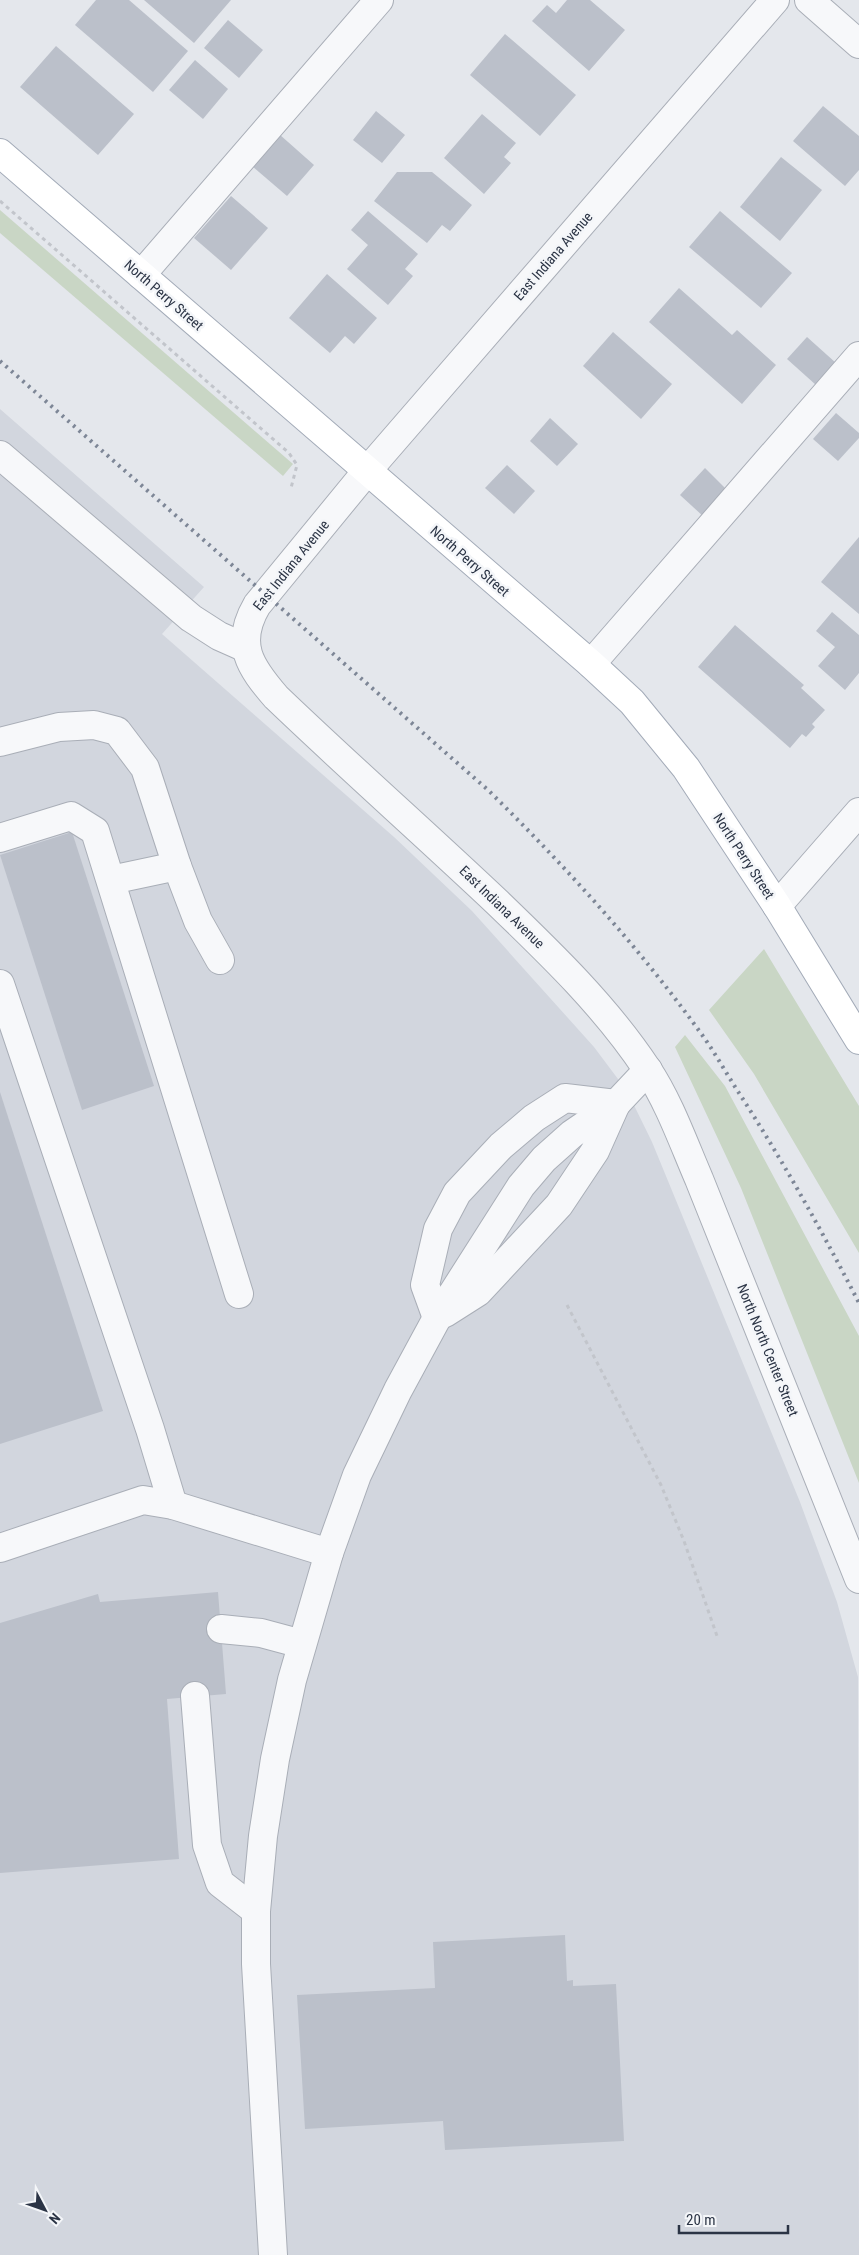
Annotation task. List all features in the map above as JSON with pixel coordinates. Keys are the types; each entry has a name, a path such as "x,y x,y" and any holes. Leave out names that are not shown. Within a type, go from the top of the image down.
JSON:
{"main road":[{"name":"North Perry Street","path":"0,153 591,664 632,702 686,768 777,906 859,1040"}],"street":[{"path":"141,275 380,0"},
{"name":"East Indiana Avenue","path":"674,1122 648,1070 618,1029 571,974 457,864 276,697 253,667 246,648 248,624 257,605 367,471 775,0"},
{"path":"809,0 859,44"},
{"path":"591,664 859,356"},
{"path":"0,455 191,618 219,636 246,648"},
{"path":"0,742 59,728 94,725 117,731 145,768 177,866 198,921 220,960"},
{"path":"777,906 859,812"},
{"path":"0,838 71,816 95,831 239,1294"},
{"path":"111,880 177,866"},
{"path":"0,984 150,1429 173,1505"},
{"path":"273,2255 256,1964 256,1911 263,1836 275,1759 302,1644 329,1552 361,1466 380,1424 437,1318 530,1175 544,1159 572,1134 616,1104 648,1070"},
{"path":"437,1318 426,1285 438,1229 457,1193 501,1146 534,1118 565,1098 616,1104"},
{"path":"437,1318 478,1292 525,1244 558,1204 595,1151 616,1104"},
{"name":"North North Center Street","path":"674,1122 699,1179 859,1579"},
{"path":"0,1548 142,1500 173,1505 329,1552"},
{"path":"221,1629 261,1633 302,1644"},
{"path":"195,1696 207,1845 220,1883 256,1911"}],"path":[{"path":"0,201 289,452 297,465 292,488"},
{"path":"567,1305 661,1484 684,1541 717,1636"}],"shaded area":[{"path":"0,409 204,587 162,634 394,837 472,911 594,1047 627,1091 652,1142 800,1502 837,1602 858,1677 859,2255 0,2255"}],"green space":[{"path":"0,210 293,464 283,476 0,233"},
{"path":"764,949 859,1106 859,1253 754,1074 709,1010"},
{"path":"685,1035 725,1086 859,1336 859,1483 741,1188 675,1047"}],"building":[{"path":"96,0 129,0 188,51 153,92 75,25"},
{"path":"144,0 231,0 194,43"},
{"path":"567,0 590,0 625,30 589,71 532,21 547,5 556,13"},
{"path":"228,20 263,50 239,78 204,48"},
{"path":"505,34 576,95 540,136 470,75"},
{"path":"56,46 134,114 98,155 20,87"},
{"path":"195,60 228,89 203,119 169,90"},
{"path":"823,106 859,136 859,170 845,186 793,141"},
{"path":"376,111 405,135 382,163 353,140"},
{"path":"482,114 516,143 504,157 511,163 484,194 444,158"},
{"path":"279,134 314,165 287,196 252,166"},
{"path":"781,157 822,190 780,241 740,207"},
{"path":"397,172 432,172 472,205 450,231 442,225 427,243 374,201"},
{"path":"231,196 268,228 231,270 194,238"},
{"path":"368,211 418,254 405,269 413,276 388,305 347,269 368,245 351,230"},
{"path":"720,211 792,273 761,308 689,247"},
{"path":"327,274 377,318 354,344 345,336 330,353 289,318"},
{"path":"679,288 732,335 737,330 776,365 742,404 649,322"},
{"path":"613,332 672,384 641,419 583,366"},
{"path":"807,337 836,363 816,385 787,359"},
{"path":"836,413 859,433 859,438 838,461 813,439"},
{"path":"550,418 578,444 557,466 530,441"},
{"path":"507,465 535,491 514,514 485,488"},
{"path":"705,468 728,491 704,517 680,495"},
{"path":"859,537 859,614 821,582"},
{"path":"832,612 859,635 859,673 845,690 818,666 835,647 816,631"},
{"path":"735,625 804,685 801,688 825,710 812,724 815,727 806,737 802,734 790,748 698,667"},
{"path":"72,832 154,1086 82,1110 0,855"},
{"path":"0,1092 103,1411 0,1444"},
{"path":"218,1592 226,1694 167,1699 179,1859 0,1873 0,1623 98,1594 100,1602"},
{"path":"565,1935 567,1981 573,1980 573,1986 616,1984 624,2141 445,2150 443,2121 305,2129 297,1995 435,1988 433,1942"}],"railway":[{"path":"0,361 488,790 572,877 626,937 705,1039 787,1170 859,1303"}]}
